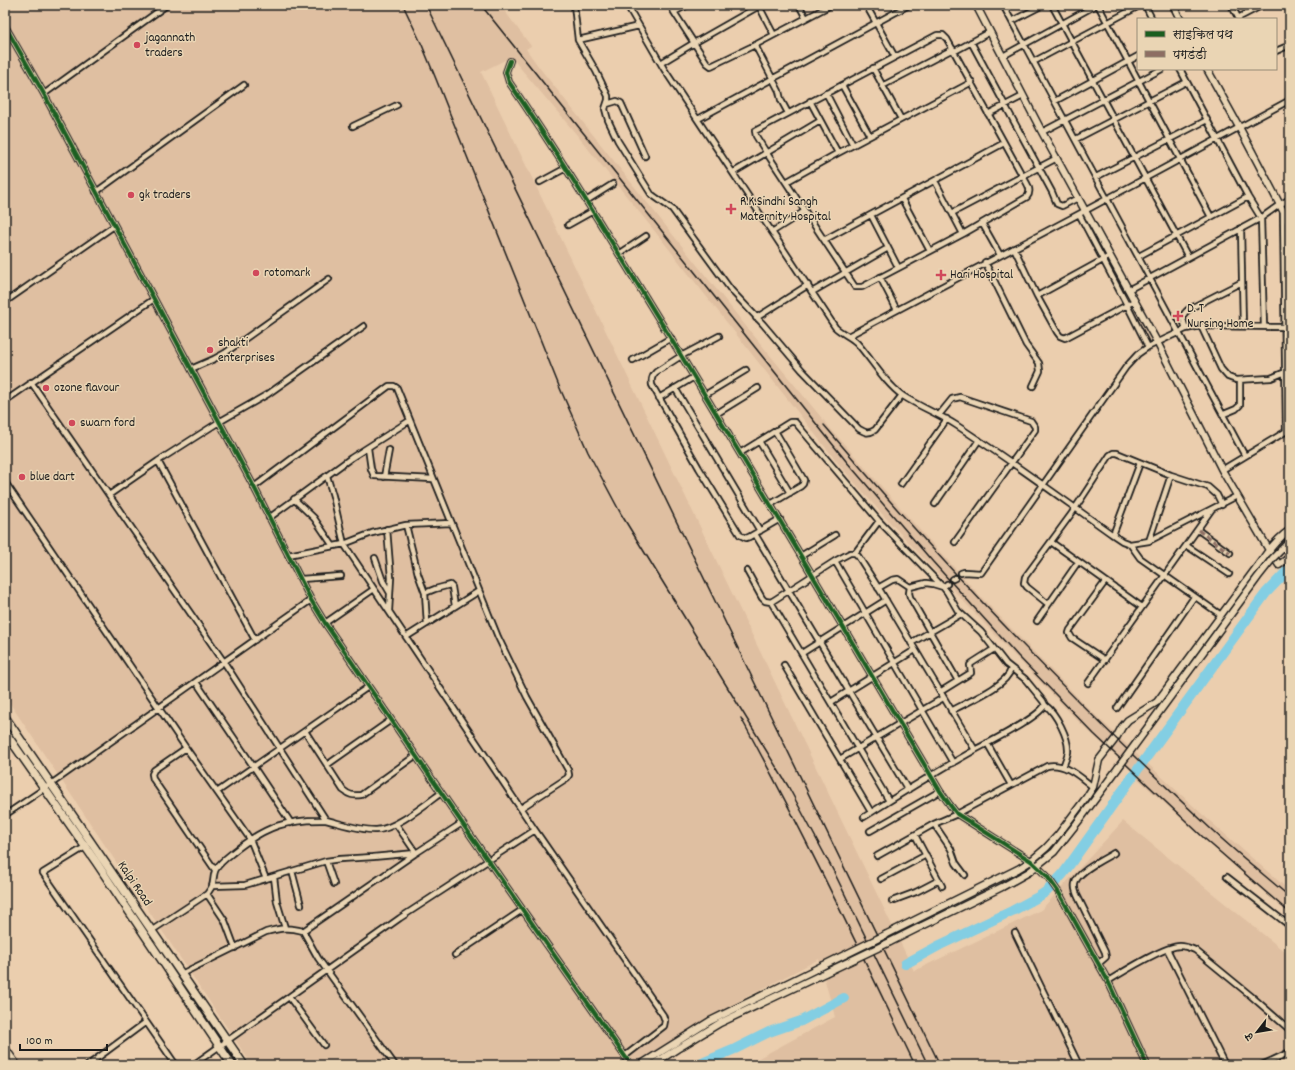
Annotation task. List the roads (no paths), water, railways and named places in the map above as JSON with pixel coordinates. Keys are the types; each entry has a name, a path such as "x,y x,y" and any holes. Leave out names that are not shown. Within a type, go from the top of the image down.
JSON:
{"main road":[{"name":"Kalpi Road","path":"5,717 244,1065"},
{"name":"Kalpi Road","path":"5,732 85,847 232,1065"}],"street":[{"path":"44,94 167,5"},
{"path":"574,5 578,40 606,92 608,100 605,113 618,141 651,194 672,209 731,290 806,375 859,429 866,433 870,433 875,430 902,395"},
{"path":"627,5 661,63 835,327 856,343 893,387 902,395 947,419 1113,535 1130,544 1149,540 1222,505 1237,496"},
{"path":"670,5 707,63 711,66 755,45 831,5"},
{"path":"674,12 688,5"},
{"path":"661,63 758,5 774,35"},
{"path":"799,5 806,18"},
{"path":"866,5 895,57"},
{"path":"698,119 909,5"},
{"path":"976,5 1078,198 1082,212 1103,260 1148,346"},
{"path":"1003,5 1139,256 1178,332 1224,414 1245,456"},
{"path":"1012,21 1043,5"},
{"path":"1052,5 1188,257"},
{"path":"1003,56 1097,5 1211,217"},
{"path":"1033,62 1141,5"},
{"path":"1145,5 1152,18"},
{"path":"1180,18 1174,6 1182,5"},
{"path":"1231,5 1238,18"},
{"path":"1240,18 1263,5"},
{"path":"1287,5 1290,12"},
{"path":"5,26 44,94 154,299 254,487 311,600 368,687 631,1065"},
{"path":"578,40 639,26"},
{"path":"882,86 990,32"},
{"path":"937,35 943,35 947,39 1022,175 1030,194 963,234 858,288 852,284 766,152 756,136 756,131 895,57 937,35"},
{"path":"971,42 1059,206 1065,205 1078,198"},
{"path":"755,45 788,113"},
{"path":"1277,52 1290,45"},
{"path":"1055,101 1137,57"},
{"path":"510,61 506,72 509,82 566,168 682,356 844,626 940,791 958,814 1038,866 1059,892 1108,980 1147,1065"},
{"path":"873,68 900,119"},
{"path":"1042,132 1160,70"},
{"path":"1180,70 1260,218 1264,327"},
{"path":"1208,70 1290,224"},
{"path":"786,182 838,152 972,82"},
{"path":"1076,139 1186,82"},
{"path":"842,85 870,136"},
{"path":"96,192 244,86"},
{"path":"826,93 853,145"},
{"path":"988,114 1023,96"},
{"path":"848,336 1290,100"},
{"path":"607,104 617,101 621,103 645,156"},
{"path":"810,101 838,152"},
{"path":"353,126 397,105"},
{"path":"1096,177 1207,120"},
{"path":"734,172 820,121"},
{"path":"824,240 1004,143"},
{"path":"952,213 1057,158"},
{"path":"540,182 566,168"},
{"path":"935,181 963,234"},
{"path":"586,201 613,184"},
{"path":"1139,256 1248,197"},
{"path":"902,199 930,251"},
{"path":"1128,290 1260,218 1290,199"},
{"path":"772,232 805,210"},
{"path":"568,225 593,211"},
{"path":"1082,212 1110,256 1157,342 1222,470 1269,550 1280,566 1290,557"},
{"path":"1222,470 1288,430 1285,373 1283,212"},
{"path":"872,215 898,268"},
{"path":"982,223 1000,255"},
{"path":"5,302 114,226"},
{"path":"1241,228 1244,326"},
{"path":"619,254 646,236"},
{"path":"812,292 888,248"},
{"path":"1014,248 1056,332 1060,336 1065,338 1134,301"},
{"path":"1038,296 1110,256"},
{"path":"985,262 1026,345 1039,362 1040,371 1033,386"},
{"path":"880,277 896,310"},
{"path":"191,369 209,362 224,353 328,279"},
{"path":"1186,329 1183,318 1184,313 1242,282"},
{"path":"756,318 808,285"},
{"path":"5,401 154,299"},
{"path":"109,495 158,461 219,422 268,394 364,326"},
{"path":"962,574 964,572 981,573 1126,368 1138,354 1148,346 1178,332 1200,326 1285,327"},
{"path":"1200,326 1221,369 1228,377 1240,380 1271,378 1290,370"},
{"path":"719,336 682,356 653,375 651,380 652,385 699,468 740,535 746,538 780,519"},
{"path":"633,360 671,338"},
{"path":"705,395 746,370"},
{"path":"659,398 694,377"},
{"path":"1224,414 1236,409 1240,405 1240,380"},
{"path":"31,382 224,662 326,820"},
{"path":"254,487 389,386 394,386 397,388 510,664 544,730 568,770 569,775 567,778 521,808"},
{"path":"675,388 760,531"},
{"path":"716,414 758,388"},
{"path":"939,415 952,399 960,397 1030,421 1035,427 1035,430 955,542"},
{"path":"901,484 947,419"},
{"path":"269,518 327,476 410,420"},
{"path":"740,453 790,422 795,422 879,521 945,586 961,614 981,632 1011,669 1025,679 1043,701 1055,717 1065,739 1068,752 1063,767"},
{"path":"771,504 801,486 804,480 775,431"},
{"path":"935,504 979,440"},
{"path":"759,441 790,493"},
{"path":"368,448 372,474 384,477 433,479"},
{"path":"384,477 389,450"},
{"path":"1048,604 1027,587 1024,580 1025,576 1051,542 1113,453 1117,453 1171,475 1208,487 1217,495 1222,505"},
{"path":"158,461 255,640"},
{"path":"1113,535 1140,463"},
{"path":"1149,540 1171,475"},
{"path":"327,476 344,544 535,830 663,1015 665,1021 664,1026 660,1031 625,1056"},
{"path":"5,482 158,708 250,839 266,879"},
{"path":"294,499 314,518 333,546"},
{"path":"1088,683 1212,509"},
{"path":"747,571 762,598 765,601 771,602 835,561 850,553 855,553 879,521"},
{"path":"288,555 344,544 372,533 406,525 451,523"},
{"path":"406,525 418,574 425,593 427,624"},
{"path":"387,530 390,571 389,611"},
{"path":"1198,530 1230,553"},
{"path":"640,1065 710,1021 1018,869 1031,861 1058,835 1086,798 1093,787 1099,760 1116,738 1122,727 1128,720 1157,702 1269,550 1290,530"},
{"path":"755,534 878,737 908,790"},
{"path":"801,556 835,535"},
{"path":"652,1065 720,1023 1002,888 1029,872 1054,852 1118,768 1258,577 1273,558 1290,541"},
{"path":"1051,542 1142,607"},
{"path":"1130,544 1140,558 1221,616"},
{"path":"1187,546 1229,574"},
{"path":"855,553 886,600 974,750"},
{"path":"375,558 383,581 390,593"},
{"path":"835,561 953,763"},
{"path":"1037,621 1078,562"},
{"path":"301,579 341,576"},
{"path":"878,588 898,578 910,587 926,584 945,586"},
{"path":"1104,660 1072,638 1069,633 1105,582"},
{"path":"425,593 450,586 452,587 455,606"},
{"path":"910,587 910,597 958,681"},
{"path":"325,623 374,589"},
{"path":"406,637 479,591"},
{"path":"1118,708 1194,597"},
{"path":"5,815 311,600"},
{"path":"802,653 886,600"},
{"path":"771,602 889,801"},
{"path":"911,643 961,614"},
{"path":"940,692 971,673 970,668 972,663 994,649"},
{"path":"831,702 915,650"},
{"path":"784,665 871,812"},
{"path":"951,711 1000,684 1008,676 1011,669"},
{"path":"196,682 291,823"},
{"path":"217,792 368,687"},
{"path":"840,759 944,698"},
{"path":"864,817 974,750 1025,722 1043,709 1045,705"},
{"path":"327,765 391,720"},
{"path":"305,731 343,790 349,795 361,795 416,756"},
{"path":"987,743 1011,785"},
{"path":"186,748 154,770 152,774 153,779 216,870"},
{"path":"877,856 934,824 958,814 1047,766 1052,765 1063,767 1093,787"},
{"path":"870,831 940,791"},
{"path":"151,931 206,894 212,886 216,870 222,861 264,830 278,825 314,820 326,820 375,830 386,829 396,824 441,793"},
{"path":"181,974 266,932 281,928 303,931 462,823"},
{"path":"396,824 416,853"},
{"path":"934,824 951,849 956,863 965,875"},
{"path":"193,1065 400,918 535,830"},
{"path":"915,835 942,886"},
{"path":"85,847 43,873 176,1065"},
{"path":"212,886 245,885 326,861 416,853"},
{"path":"1098,964 1106,957 1105,952 1078,896 1074,883 1080,873 1114,853"},
{"path":"881,879 926,855"},
{"path":"326,861 334,884"},
{"path":"292,872 301,905"},
{"path":"274,877 277,902 285,928"},
{"path":"1227,877 1290,926"},
{"path":"892,901 916,892 939,880"},
{"path":"206,894 225,921 235,948"},
{"path":"455,955 522,910"},
{"path":"303,931 311,947 327,971 395,1065"},
{"path":"1015,932 1079,1065"},
{"path":"1108,980 1167,949 1187,946 1195,950 1290,1030"},
{"path":"1167,949 1225,1065"},
{"path":"289,996 324,1045"},
{"path":"88,1065 146,1022"},
{"path":"5,1048 17,1065"},
{"path":"1262,1065 1290,1052"}],"waterway":[{"path":"905,964 940,945 1012,911 1047,891 1063,874 1266,593 1290,568"},
{"path":"697,1065 735,1049 769,1032 801,1021 844,998"}],"railway":[{"path":"403,5 422,45 559,386 588,452 621,514 788,786 834,872 928,1065"},
{"path":"426,5 940,1065"},
{"path":"481,5 846,461 933,562 1018,656 1094,734 1205,839 1290,913"},
{"path":"824,425 916,531 1061,684 1212,830 1290,897"},
{"path":"741,718 809,847 915,1065"}],"place":[{"name":"jagannath traders","path":"137,45"},
{"name":"gk traders","path":"131,195"},
{"name":"R.K.Sindhi Sangh Maternity Hospital","path":"731,209"},
{"name":"rotomark","path":"256,273"},
{"name":"Hari Hospital","path":"941,275"},
{"name":"D. T Nursing Home","path":"1178,316"},
{"name":"shakti enterprises","path":"210,350"},
{"name":"ozone flavour","path":"46,388"},
{"name":"swarn ford","path":"72,423"},
{"name":"blue dart","path":"22,477"}]}
